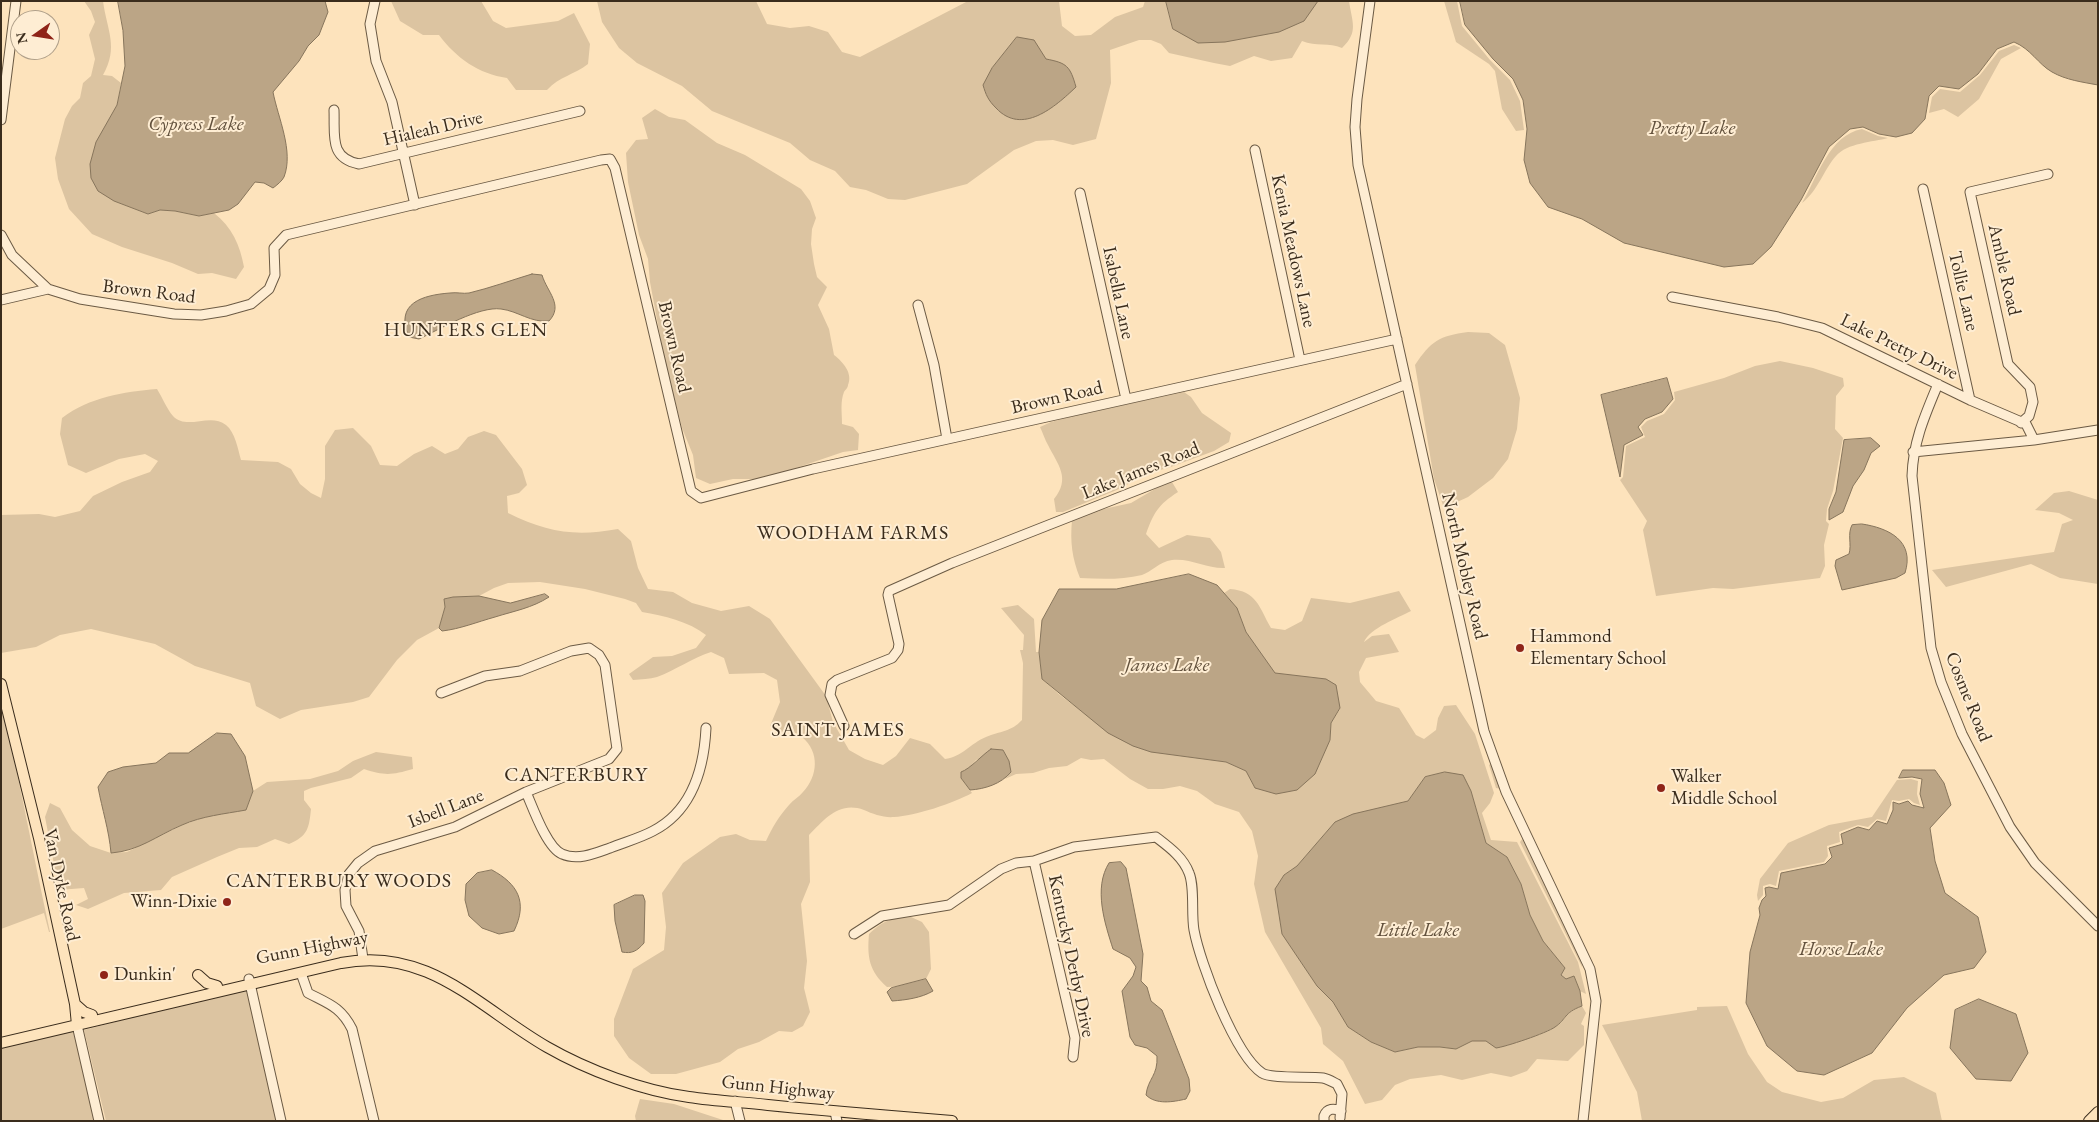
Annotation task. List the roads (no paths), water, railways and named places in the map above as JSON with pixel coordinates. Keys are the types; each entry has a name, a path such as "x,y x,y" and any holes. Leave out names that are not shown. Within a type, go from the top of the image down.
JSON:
{"main road":[{"name":"Van Dyke Road","path":"1,684 37,829 75,1004 76,1021"},
{"name":"Van Dyke Road","path":"16,750 23,794 70,1012 76,1021"},
{"name":"Gunn Highway","path":"1,1036 76,1021 363,956 388,953 404,956 433,966 560,1048 604,1072 662,1092 836,1116 952,1121"},
{"name":"Gunn Highway","path":"1,1043 92,1015 218,986 301,973 363,956"},
{"path":"198,975 207,983 218,986"},
{"path":"75,1004 82,1011 92,1015"},
{"path":"2089,1121 2098,1112"}],"street":[{"path":"1,120 16,1"},
{"path":"375,1 370,24 376,61 392,102 415,205"},
{"name":"North Mobley Road","path":"1370,1 1368,29 1357,98 1355,127 1358,165 1484,731 1506,792 1590,969 1596,1001 1583,1121"},
{"name":"Hialeah Drive","path":"334,110 336,150 346,161 359,164 580,111"},
{"name":"Kenia Meadows Lane","path":"1255,150 1300,360"},
{"name":"Brown Road","path":"48,289 80,299 174,314 201,315 226,311 251,304 269,289 275,275 274,248 286,235 610,159 615,168 692,491 701,498 813,469 1397,339"},
{"name":"Amble Road","path":"2021,423 2029,416 2033,402 2030,387 2008,364 1970,192 2048,174"},
{"name":"Tollie Lane","path":"1923,189 1970,400"},
{"name":"Isabella Lane","path":"1080,192 1126,399"},
{"path":"1,235 12,255 48,289"},
{"path":"1,300 48,289"},
{"name":"Lake Pretty Drive","path":"1672,297 1778,316 1822,328 1970,400 2026,424 2034,440"},
{"path":"918,305 934,365 940,410 947,439"},
{"name":"Lake James Road","path":"844,726 830,695 832,684 837,680 892,658 898,650 899,644 888,595 889,590 980,552 1407,384"},
{"name":"Cosme Road","path":"1938,384 1917,435 1913,452 1912,476 1931,648 1941,682 1962,734 2010,827 2035,863 2098,926"},
{"path":"1913,452 2034,440 2098,430"},
{"name":"Isbell Lane","path":"363,956 359,931 346,906 345,890 349,874 358,863 375,851 455,827 526,792 609,759 617,749 605,665 600,656 589,648 571,650 520,671 485,676 441,693"},
{"path":"526,792 549,841 562,854 582,857 599,852 653,832 677,814 690,795 700,774 705,752 706,728"},
{"path":"854,934 882,916 949,904 1001,869 1016,863 1034,861 1074,847 1156,837 1179,856 1190,874 1194,930 1202,959 1219,1005 1238,1043 1255,1067 1264,1074 1325,1078 1337,1084 1342,1094 1340,1114 1336,1109 1329,1110 1324,1116 1324,1121"},
{"name":"Kentucky Derby Drive","path":"1034,861 1075,1038 1072,1057"},
{"path":"301,973 308,993 339,1009 349,1022 374,1121"},
{"path":"249,982 281,1121"},
{"name":"Van Dyke Road","path":"76,1021 99,1121"},
{"path":"736,1101 740,1121"}],"water":[{"name":"Cypress Lake","path":"118,1 325,1 328,12 319,35 308,46 299,61 273,92 284,134 287,156 287,167 284,177 278,184 273,188 264,183 255,182 238,204 229,210 199,216 160,210 148,214 114,201 98,191 91,178 90,164 96,142 117,105 125,66 123,31"},
{"path":"1166,1 1318,1 1304,21 1279,32 1225,42 1198,43 1173,29"},
{"name":"Pretty Lake","path":"1460,1 2098,1 2098,85 2057,75 2014,42 1997,49 1978,74 1959,89 1939,86 1929,96 1925,119 1912,133 1896,137 1879,134 1863,127 1850,129 1829,147 1801,200 1771,247 1753,264 1724,267 1624,243 1582,219 1548,207 1530,183 1524,160 1527,129 1523,100 1513,79 1493,59 1465,25"},
{"path":"1017,37 1034,40 1046,59 1059,62 1067,67 1072,74 1076,87 1048,110 1027,119 1006,116 991,102 986,95 983,85 992,68"},
{"path":"532,274 542,275 553,298 555,309 549,321 530,319 507,310 492,309 460,319 419,339 409,337 405,325 405,316 408,309 421,299 440,294 469,293"},
{"path":"1667,378 1673,399 1662,412 1645,419 1638,427 1643,435 1624,445 1620,477 1601,395"},
{"path":"1871,438 1880,446 1871,453 1864,470 1853,486 1843,512 1829,520 1829,509 1836,492 1844,440"},
{"path":"1862,524 1882,529 1903,544 1907,562 1905,573 1896,578 1842,590 1835,566 1836,560 1849,554 1852,525"},
{"name":"James Lake","path":"1189,574 1217,585 1237,608 1246,632 1275,673 1326,679 1336,685 1340,708 1331,723 1330,740 1315,774 1297,790 1276,794 1255,788 1246,771 1226,762 1151,752 1133,746 1108,733 1042,679 1039,652 1042,620 1059,589 1116,589"},
{"path":"545,594 549,597 523,609 455,629 442,631 439,628 445,607 444,599 479,596 510,603"},
{"path":"217,733 231,734 245,756 253,791 246,810 197,819 139,846 111,853 98,787 108,772 123,767 156,763 169,753 188,753"},
{"path":"991,749 1003,750 1009,761 1011,772 1002,780 992,785 970,790 961,778 961,772"},
{"name":"Horse Lake","path":"1903,770 1935,770 1944,783 1951,805 1930,828 1935,861 1945,893 1978,917 1986,952 1974,968 1944,975 1907,1008 1872,1053 1824,1075 1797,1071 1767,1046 1746,1003 1750,952 1760,915 1759,908 1766,896 1765,888 1778,889 1781,873 1825,864 1832,857 1829,848 1843,844 1841,834 1858,827 1869,830 1877,821 1887,824 1893,810 1893,802 1899,804 1908,801 1912,805 1924,808 1920,794 1922,779 1912,777 1899,778"},
{"name":"Little Lake","path":"1445,772 1463,775 1471,791 1486,843 1507,857 1521,884 1530,915 1543,941 1565,968 1561,975 1566,979 1574,976 1580,991 1582,1006 1571,1011 1551,1030 1501,1047 1496,1048 1486,1041 1472,1041 1456,1049 1418,1047 1395,1052 1371,1042 1348,1027 1333,1002 1317,986 1282,934 1275,889 1284,875 1297,866 1335,822 1353,814 1408,801 1425,777"},
{"path":"1121,862 1126,868 1143,954 1141,981 1147,987 1151,1001 1162,1010 1189,1079 1190,1091 1186,1099 1170,1102 1160,1101 1146,1095 1156,1068 1157,1056 1147,1048 1135,1045 1130,1037 1122,991 1133,976 1136,967 1130,958 1113,949 1104,917 1101,895 1104,873 1109,863"},
{"path":"492,870 508,881 518,895 520,911 514,931 499,934 482,928 469,916 465,900 466,884 477,873"},
{"path":"635,895 643,895 645,901 644,943 634,951 629,953 622,952 615,921 614,905"},
{"path":"926,979 933,991 923,995 892,1001 887,992 891,988"},
{"path":"1979,999 2016,1014 2028,1053 2011,1081 1976,1079 1950,1048 1955,1010"}],"place":[{"name":"Hammond Elementary School","path":"1520,648"},
{"name":"Walker Middle School","path":"1661,788"},
{"name":"Winn-Dixie","path":"227,902"},
{"name":"Dunkin'","path":"104,975"}],"district":[{"name":"HUNTERS GLEN","path":"466,331"},
{"name":"WOODHAM FARMS","path":"853,534"},
{"name":"SAINT JAMES","path":"838,731"},
{"name":"CANTERBURY","path":"576,776"},
{"name":"CANTERBURY WOODS","path":"339,882"}]}
